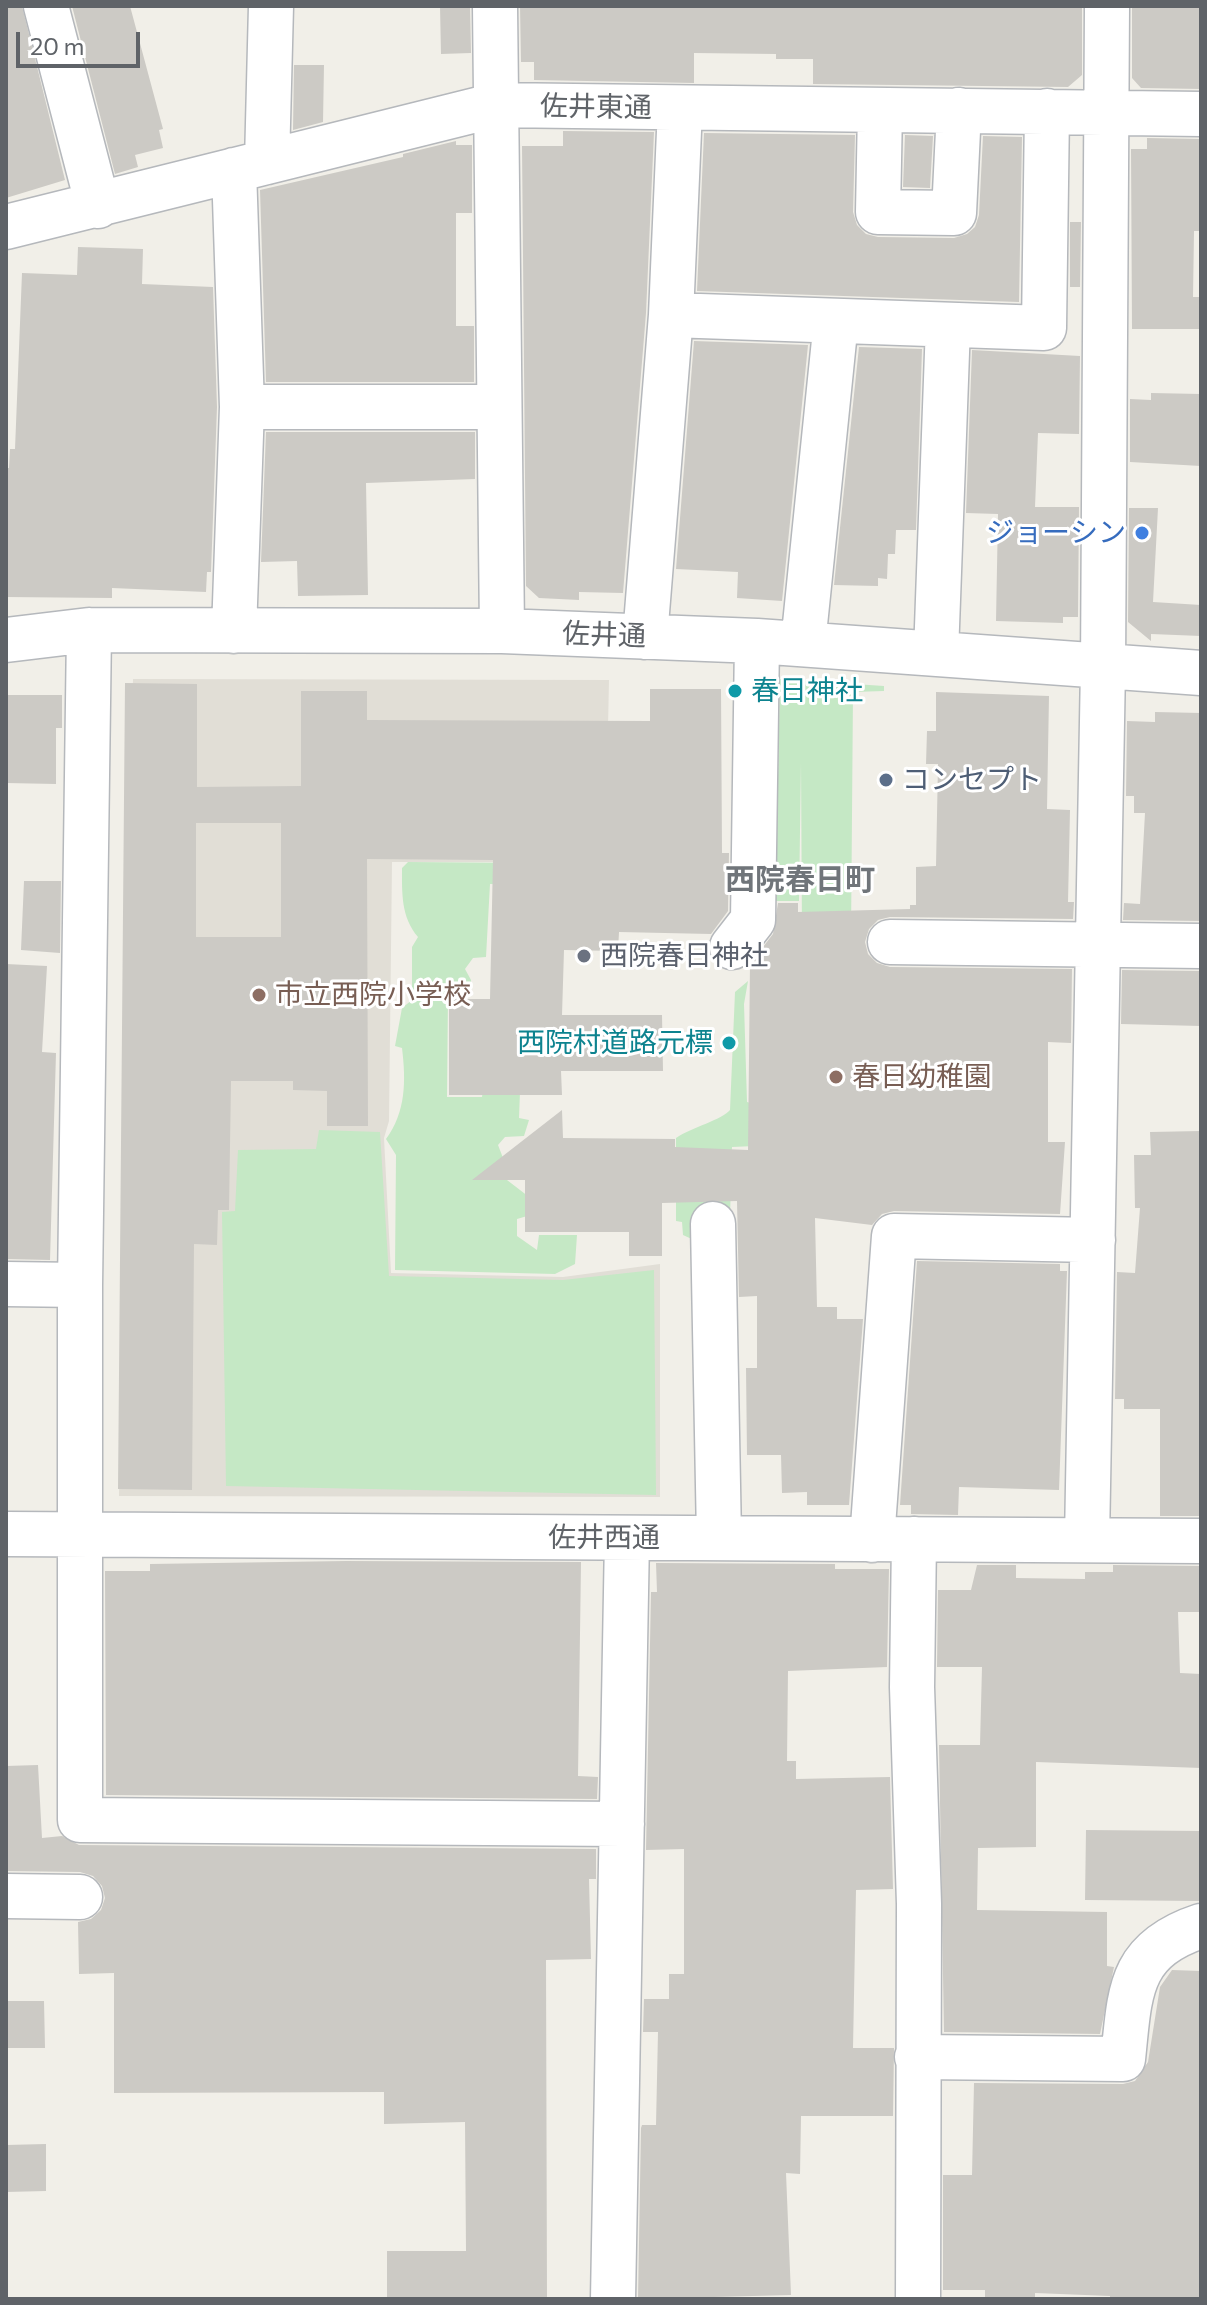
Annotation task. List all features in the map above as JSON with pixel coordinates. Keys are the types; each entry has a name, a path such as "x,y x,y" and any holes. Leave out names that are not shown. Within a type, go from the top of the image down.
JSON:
{"street":[{"path":"46,6 98,206"},
{"path":"234,631 251,166 271,6"},
{"path":"495,6 502,631"},
{"path":"1087,1540 1103,667 1107,6"},
{"name":"佐井東通","path":"6,227 496,105 1201,114"},
{"path":"645,637 671,315 680,108"},
{"path":"880,110 878,212 954,213 959,110"},
{"path":"671,315 1044,328 1047,111"},
{"path":"803,644 836,321"},
{"path":"936,654 948,325"},
{"path":"242,407 498,407"},
{"path":"89,630 80,1285 80,1820 622,1824"},
{"name":"佐井通","path":"6,640 89,630 502,631 757,641 1201,673"},
{"path":"732,947 753,920 757,641"},
{"path":"890,942 1201,946"},
{"path":"713,1224 719,1538"},
{"path":"872,1540 894,1236 1093,1240"},
{"path":"6,1284 80,1285"},
{"name":"佐井西通","path":"6,1534 1201,1541"},
{"path":"613,2299 627,1538"},
{"path":"914,1539 912,1687 919,1904 918,2299"},
{"path":"6,1896 80,1897"},
{"path":"917,2057 1123,2059 1129,2005 1139,1969 1162,1942 1201,1926"}],"shaded area":[{"name":"市立西院小学校","path":"133,679 609,680 605,869 534,862 392,862 389,1121 384,1138 391,1273 563,1277 660,1264 660,1497 119,1496"}],"green space":[{"path":"780,679 884,686 884,691 853,692 851,937 802,937 801,762 799,901 766,901 766,874 776,871"},
{"path":"408,862 530,863 604,886 490,884 486,957 473,958 465,969 471,980 471,995 448,995 447,1097 482,1097 483,1088 507,1089 510,1095 520,1092 519,1118 529,1120 524,1136 505,1137 498,1145 510,1176 507,1180 533,1200 534,1214 517,1219 517,1236 537,1250 539,1235 577,1235 575,1264 555,1274 395,1270 396,1155 386,1139 398,1118 403,1096 402,1048 395,1046 402,1008 412,1000 412,947 418,937 408,921 404,904 402,868"},
{"path":"748,981 744,1004 747,1102 755,1104 755,1146 732,1147 730,1217 696,1241 683,1235 682,1222 676,1221 676,1138 730,1110 735,992"},
{"path":"319,1130 380,1132 389,1276 563,1280 654,1270 656,1495 226,1486 222,1212 235,1211 238,1150 316,1149"}],"building":[{"path":"6,6 22,6 65,180 6,198"},
{"path":"72,6 130,6 163,129 159,130 163,148 135,155 138,167 115,174"},
{"path":"440,6 470,6 471,53 441,54"},
{"path":"520,6 1082,6 1082,75 1068,87 813,84 813,59 776,59 776,54 694,53 694,83 534,80 534,62 521,62"},
{"path":"1132,6 1201,6 1201,89 1141,88 1132,78"},
{"path":"294,65 324,65 323,122 293,130"},
{"path":"563,131 654,132 646,313 623,593 579,592 579,600 539,598 526,586 522,146 563,146"},
{"path":"704,133 855,135 853,212 857,225 866,234 878,237 954,238 967,234 975,227 979,215 983,136 1022,137 1019,302 697,291"},
{"path":"905,135 933,136 930,188 903,187"},
{"path":"1147,138 1201,139 1201,231 1194,231 1193,297 1201,297 1201,329 1132,329 1131,149 1147,149"},
{"path":"456,141 456,145 472,145 472,213 456,213 456,326 474,326 474,382 266,382 260,190 403,157 403,154"},
{"path":"1070,222 1081,222 1080,287 1070,287"},
{"path":"78,247 143,249 142,284 213,287 217,407 211,572 207,572 206,592 112,588 112,598 6,597 6,468 9,468 10,449 15,449 22,273 77,275"},
{"path":"694,341 808,345 782,601 737,598 738,572 676,569"},
{"path":"859,347 922,349 916,530 896,530 895,554 888,554 887,579 878,578 878,586 834,585"},
{"path":"972,350 1080,356 1079,434 1038,433 1035,507 1079,507 1078,617 1063,617 1063,623 996,621 998,514 966,513"},
{"path":"1151,393 1201,394 1201,466 1130,462 1130,399 1151,400"},
{"path":"266,432 475,432 475,479 366,483 368,595 298,596 297,561 261,562"},
{"path":"1129,508 1158,508 1153,602 1201,605 1201,636 1151,634 1151,641 1128,622"},
{"path":"125,683 197,684 197,787 301,786 301,691 367,691 367,720 650,721 650,689 721,689 722,853 729,853 728,911 711,934 619,932 618,951 564,950 562,1015 662,1015 663,1071 561,1071 562,1095 449,1095 449,999 490,999 493,860 367,859 368,1126 327,1126 327,1091 293,1090 293,1081 231,1081 229,1210 218,1210 217,1245 194,1244 192,1490 118,1489","holes":["196,823 281,823 281,937 196,937"]},
{"path":"936,692 1049,696 1047,809 1070,810 1068,902 1074,902 1073,919 890,917 878,920 869,929 865,942 868,954 877,963 890,967 1072,969 1071,1043 1048,1042 1048,1142 1065,1142 1060,1214 894,1211 882,1214 872,1225 815,1218 817,1307 837,1307 837,1319 863,1319 849,1505 807,1505 807,1492 782,1493 781,1455 747,1455 746,1368 757,1368 757,1296 739,1297 737,1201 662,1203 662,1256 629,1256 629,1232 525,1232 525,1180 472,1180 562,1110 563,1138 675,1139 675,1147 748,1150 750,964 773,934 778,903 798,903 798,912 910,909 910,905 916,905 916,867 936,866 938,764 926,764 927,731 936,731"},
{"path":"6,695 62,695 62,728 56,728 56,784 6,783"},
{"path":"1155,712 1201,713 1201,921 1123,920 1124,903 1140,904 1145,813 1134,813 1134,796 1126,796 1127,721 1155,722"},
{"path":"24,881 61,881 60,953 21,950"},
{"path":"6,964 47,966 42,1052 56,1053 50,1260 6,1259"},
{"path":"1122,970 1201,971 1201,1026 1121,1024"},
{"path":"1201,1131 1201,1516 1160,1516 1160,1409 1124,1409 1124,1399 1115,1399 1117,1272 1135,1273 1140,1208 1135,1208 1134,1155 1151,1155 1150,1132"},
{"path":"917,1261 1060,1264 1060,1271 1067,1271 1059,1490 959,1487 958,1515 911,1514 911,1505 900,1505"},
{"path":"581,1562 578,1776 598,1777 597,1799 106,1795 105,1571 150,1571 150,1564"},
{"path":"656,1563 835,1564 835,1569 889,1569 887,1667 788,1671 787,1761 796,1761 796,1779 890,1777 893,1889 856,1890 853,2048 894,2048 893,2116 801,2116 800,2174 786,2173 791,2295 638,2299 641,2128 642,2125 656,2125 658,2032 643,2032 644,1999 669,1999 669,1974 684,1974 684,1849 646,1850 651,1592 657,1592"},
{"path":"977,1565 1016,1565 1016,1578 1085,1579 1085,1572 1113,1572 1113,1565 1201,1566 1201,1612 1178,1612 1180,1673 1201,1674 1201,1768 1036,1762 1036,1847 978,1848 977,1910 1107,1912 1107,1966 1114,1967 1100,2034 944,2032 939,1745 980,1745 982,1667 937,1667 938,1590 971,1590"},
{"path":"38,1765 42,1838 62,1836 79,1845 596,1849 596,1879 589,1879 591,1959 546,1960 547,2299 387,2299 387,2251 466,2251 465,2122 384,2124 384,2092 114,2093 114,1973 79,1974 78,1922 91,1919 101,1910 105,1898 102,1886 93,1876 80,1872 6,1871 6,1766"},
{"path":"1086,1830 1201,1831 1201,1901 1085,1900"},
{"path":"1172,1970 1201,1971 1201,2299 1110,2299 1110,2296 1035,2293 1035,2299 985,2299 985,2290 943,2290 943,2175 972,2175 974,2083 1123,2084 1135,2081 1148,2062 1160,1987"},
{"path":"6,2001 44,2001 45,2048 6,2048"},
{"path":"46,2144 46,2191 6,2192 6,2145"}],"place":[{"name":"ジョーシン","path":"1142,533"},
{"name":"春日神社","path":"735,691"},
{"name":"コンセプト","path":"886,780"},
{"name":"西院春日神社","path":"584,956"},
{"name":"市立西院小学校","path":"259,995"},
{"name":"西院村道路元標","path":"729,1043"},
{"name":"春日幼稚園","path":"836,1077"}],"district":[{"name":"西院春日町","path":"800,880"}]}
